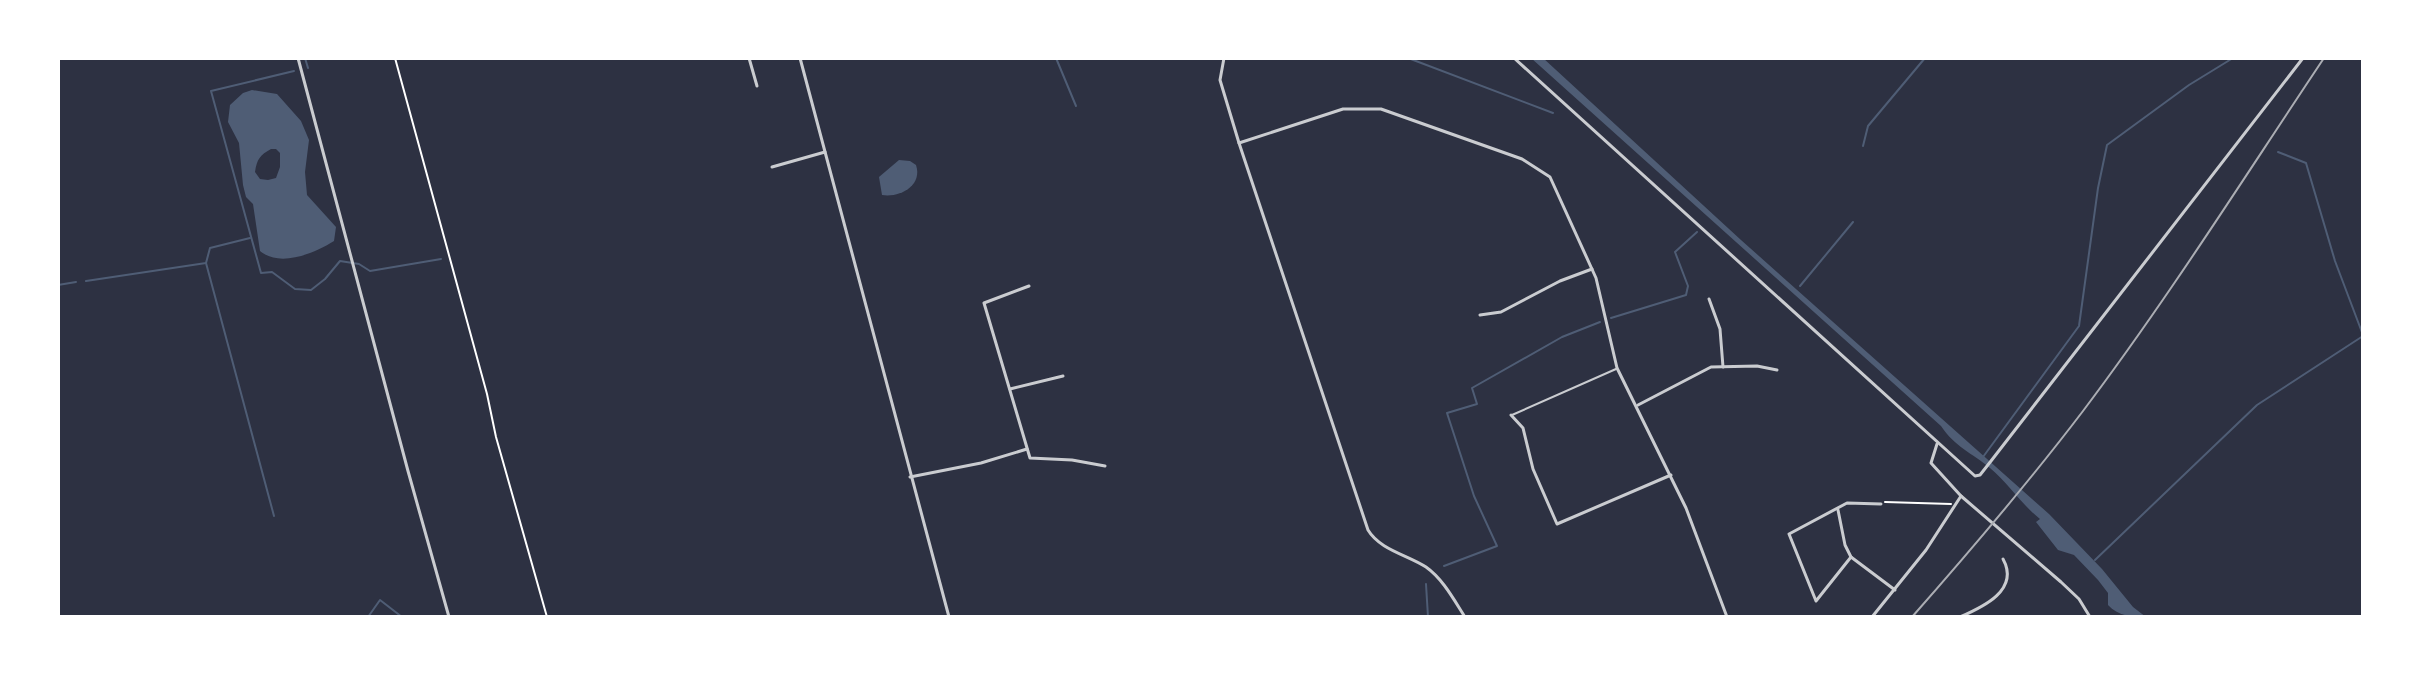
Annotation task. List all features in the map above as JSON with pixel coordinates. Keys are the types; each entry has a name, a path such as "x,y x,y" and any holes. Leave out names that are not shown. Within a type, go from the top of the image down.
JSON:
{"street":[{"path":"298,58 449,617"},
{"path":"749,58 757,86"},
{"path":"800,58 949,617"},
{"path":"1224,58 1220,80 1239,143 1368,530 1380,543 1428,568 1465,617"},
{"path":"1514,58 1975,476 1980,475 2303,58"},
{"path":"1239,143 1343,109 1381,109 1522,159 1550,177 1603,300 1605,323 1617,368 1671,475 1727,617"},
{"path":"772,167 825,152"},
{"path":"1480,315 1501,312 1560,281 1592,269"},
{"path":"1029,286 984,303 1030,458 1105,466"},
{"path":"1709,299 1720,329 1723,367"},
{"path":"1638,405 1711,367 1757,366 1777,370"},
{"path":"1010,389 1063,376"},
{"path":"1511,415 1523,428 1533,469 1557,524 1671,475"},
{"path":"1937,444 1931,463 1961,496 2079,599 2090,617"},
{"path":"910,477 981,463 1028,449"},
{"path":"1872,617 1895,590 1961,496"},
{"path":"1851,557 1816,601 1789,534 1847,503 1881,504"},
{"path":"1838,509 1845,545 1851,557 1895,590"},
{"path":"1960,617 1988,605 1999,595 2007,577 2003,559"}],"lane":[{"path":"1511,415 1617,368"}],"path":[{"path":"395,58 547,617"},
{"path":"1881,504 1956,504"}],"water":[{"path":"1531,58 1543,58 1741,240 2049,514 2102,569 2133,607 2146,617 2126,615 2112,609 2108,605 2108,593 2098,580 2074,555 2058,550 2036,522 2040,519 1997,474 1952,439"},
{"path":"252,90 277,94 301,121 309,140 305,172 307,195 336,227 334,241 326,246 287,258 268,256 260,251 253,204 246,197 243,185 239,143 228,122 230,105 243,93","holes":["276,149 280,153 276,178 260,179 255,172 258,161 267,151"]},
{"path":"899,160 916,165 916,179 902,192 882,195 879,177"}],"waterway":[{"path":"305,58 308,68"},
{"path":"1056,58 1076,106"},
{"path":"1408,58 1553,113"},
{"path":"1863,146 1868,126 1925,58"},
{"path":"1983,457 2079,326 2107,145 2189,85 2233,58"},
{"path":"294,71 211,91 261,273 272,272 295,289 311,290 340,261 359,264 370,271 441,259"},
{"path":"2278,152 2306,163 2335,261 2363,335"},
{"path":"1800,286 1853,222"},
{"path":"1611,318 1686,295 1688,286 1675,252 1697,232"},
{"path":"86,281 206,263 210,248 250,238"},
{"path":"206,263 274,516"},
{"path":"58,285 76,282"},
{"path":"1444,566 1497,546 1474,496 1447,413 1477,404 1472,388 1562,337 1600,322"},
{"path":"2095,560 2257,405 2363,336"},
{"path":"1426,584 1428,617"},
{"path":"368,617 380,600 402,617"}],"railway":[{"path":"1912,617 2021,490 2115,368 2324,58"}]}
